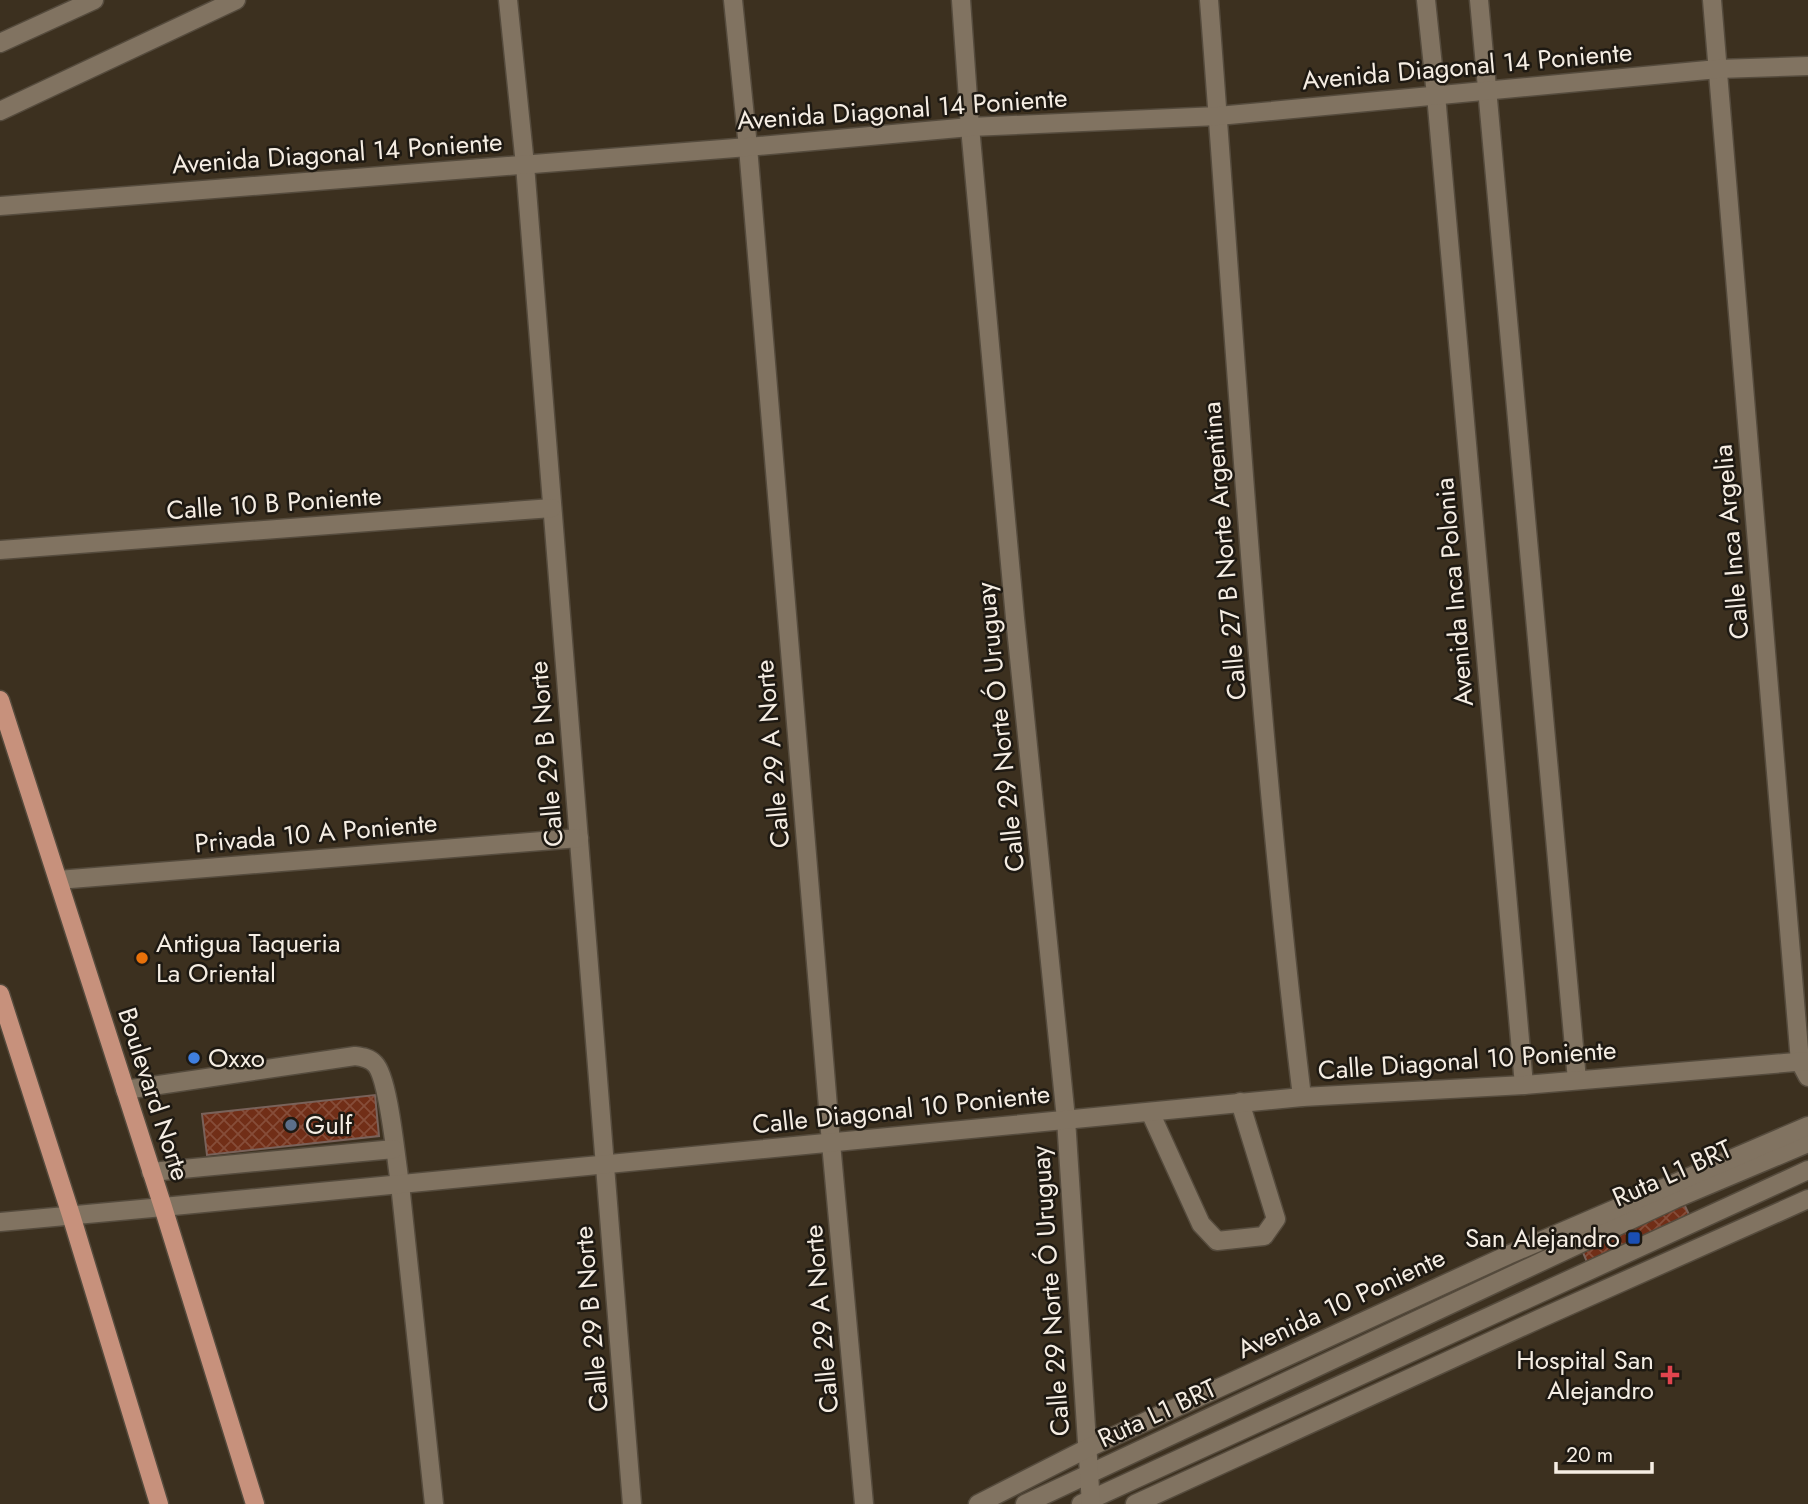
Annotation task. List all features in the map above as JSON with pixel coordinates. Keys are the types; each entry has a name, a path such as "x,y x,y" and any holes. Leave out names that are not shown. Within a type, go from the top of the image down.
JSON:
{"main road":[{"name":"Boulevard Norte","path":"0,700 255,1504"},
{"path":"0,994 159,1504"}],"street":[{"path":"0,43 94,0"},
{"path":"0,111 236,0"},
{"name":"Calle 29 B Norte","path":"508,0 525,164 632,1504"},
{"name":"Calle 29 A Norte","path":"733,0 748,147 831,1143 864,1504"},
{"name":"Calle 29 Norte Ó Uruguay","path":"961,0 970,127 1013,591 1066,1119 1086,1450"},
{"name":"Calle 27 B Norte Argentina","path":"1209,0 1253,599 1290,1002 1302,1097"},
{"name":"Avenida Inca Polonia","path":"1426,0 1524,1085"},
{"path":"1479,0 1577,1080"},
{"name":"Calle Inca Argelia","path":"1712,0 1805,1067"},
{"name":"Avenida Diagonal 14 Poniente","path":"0,206 970,127 1218,116 1718,69 1808,66"},
{"name":"Calle 10 B Poniente","path":"0,550 552,508"},
{"name":"Privada 10 A Poniente","path":"58,880 579,838"},
{"path":"125,1090 355,1056 368,1059 376,1065 385,1085 400,1184 433,1504"},
{"name":"Calle Diagonal 10 Poniente","path":"0,1222 1240,1102 1805,1067"},
{"path":"1150,1112 1201,1224 1217,1241 1264,1236 1276,1219 1240,1102"},
{"name":"Avenida 10 Poniente","path":"978,1504 1086,1450 1508,1255 1808,1126"},
{"name":"Ruta L1 BRT","path":"1026,1504 1675,1199 1808,1143"},
{"path":"151,1172 394,1149"},
{"name":"Ruta L1 BRT","path":"1088,1502 1808,1170"},
{"path":"1135,1504 1808,1199"},
{"path":"1086,1450 1088,1502"}],"building":[{"name":"Gulf","path":"375,1095 379,1136 207,1155 202,1114"},
{"path":"1684,1204 1692,1221 1589,1267 1582,1250"}],"place":[{"name":"Antigua Taqueria La Oriental","path":"142,958"},
{"name":"Oxxo","path":"194,1058"},
{"name":"Gulf","path":"291,1125"},
{"name":"San Alejandro","path":"1634,1238"},
{"name":"Hospital San Alejandro","path":"1670,1375"}]}
